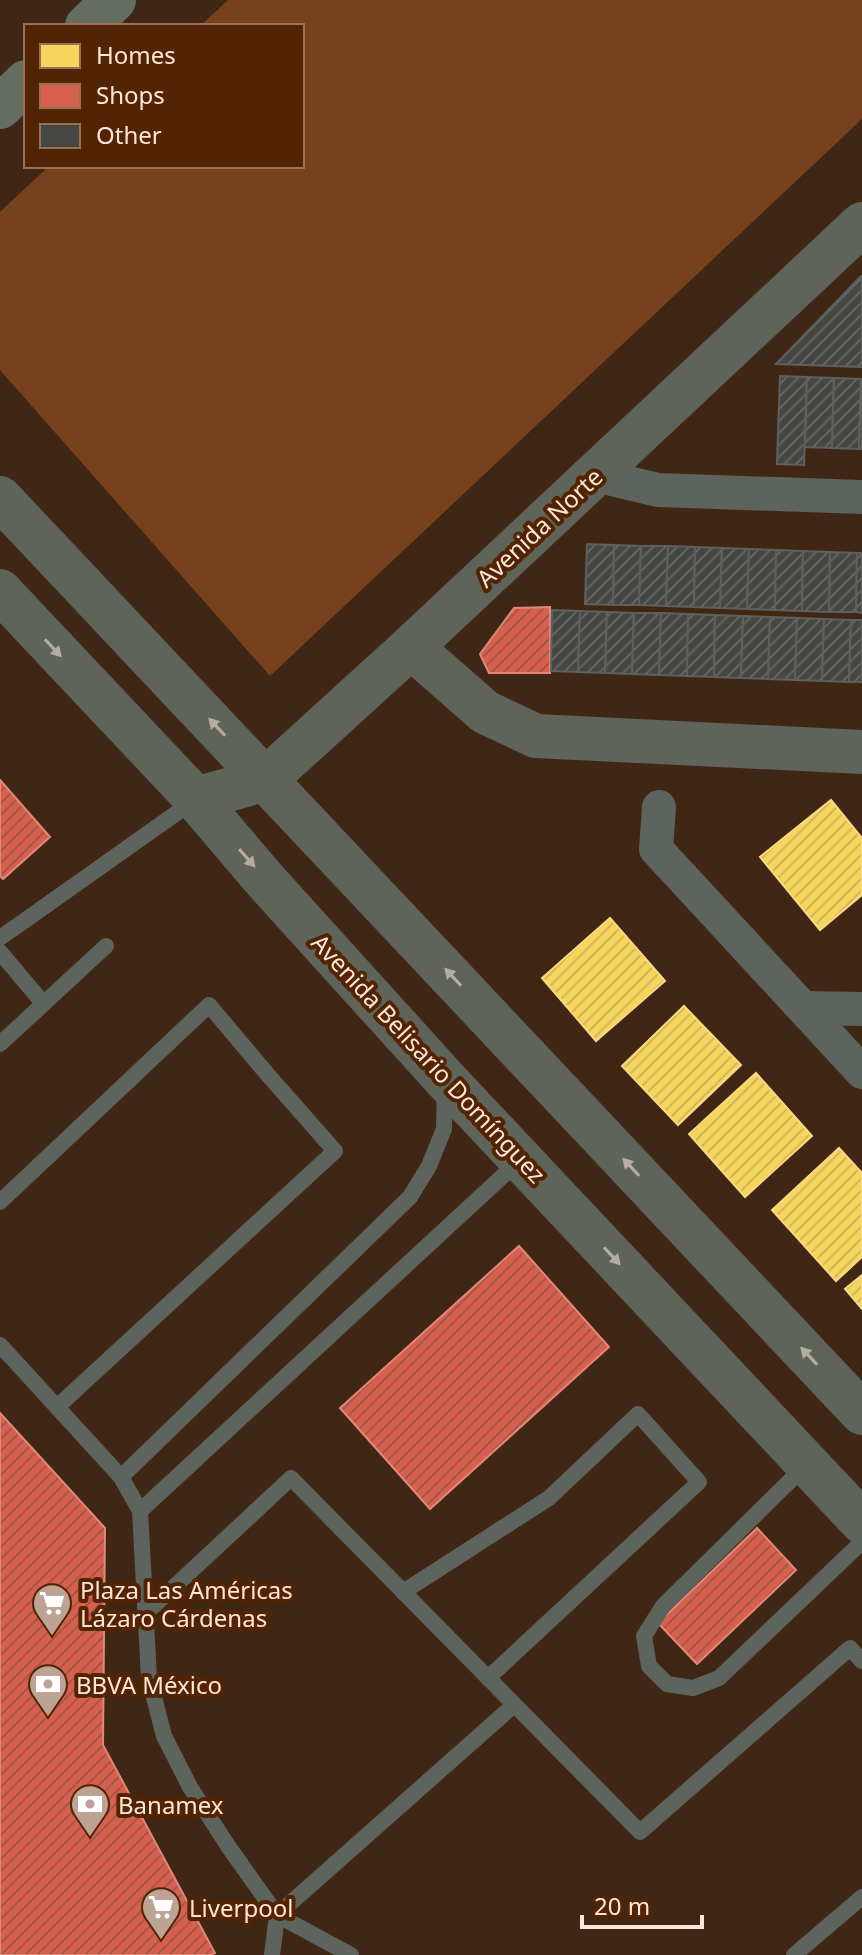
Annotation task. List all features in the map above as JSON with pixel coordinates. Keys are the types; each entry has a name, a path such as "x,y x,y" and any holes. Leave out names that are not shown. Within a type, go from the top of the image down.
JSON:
{"main road":[{"path":"89,24 114,0"},
{"path":"0,107 24,84"}],"street":[{"name":"Avenida Norte","path":"196,799 266,779 856,238"},
{"path":"595,475 658,490 862,497"},
{"path":"0,498 862,1413"},
{"name":"Avenida Belisario Domínguez","path":"0,591 196,799 446,1080 862,1522"},
{"path":"411,647 485,712 536,736 862,752"},
{"path":"659,807 656,849 862,1072"},
{"path":"803,1008 862,1009"}],"lane":[{"path":"0,938 196,799"},
{"path":"0,1044 106,946"},
{"path":"0,952 43,1003"},
{"path":"0,1202 209,1005 335,1151 57,1407"},
{"path":"121,1477 410,1197 429,1166 444,1129 446,1080"},
{"path":"140,1511 521,1159"},
{"path":"0,1345 121,1477 140,1511 149,1678 164,1736 198,1799 277,1915 351,1955"},
{"path":"403,1592 549,1498 638,1414 699,1482 488,1678"},
{"path":"807,1464 663,1606 644,1636 649,1666 667,1684 693,1688 719,1678 862,1542"},
{"path":"145,1614 291,1478 640,1832 850,1648 862,1661"},
{"path":"272,1955 277,1915 514,1705"},
{"path":"794,1955 862,1897"}],"shaded area":[{"path":"228,0 862,0 862,119 270,676 0,370 0,212 47,168 304,168 304,24 202,24"}],"building: Homes":[{"path":"831,800 862,838 862,895 820,930 760,857"},
{"path":"610,918 665,981 596,1041 542,978"},
{"path":"684,1006 741,1065 678,1125 622,1066"},
{"path":"756,1073 812,1136 745,1197 689,1134"},
{"path":"839,1148 862,1173 862,1257 836,1281 772,1210"},
{"path":"862,1275 862,1309 845,1289"}],"building: Shops":[{"path":"550,607 550,673 489,673 480,654 514,608"},
{"path":"0,780 50,837 3,879 0,876"},
{"path":"519,1246 609,1347 430,1509 340,1408"},
{"name":"Plaza Las Américas Lázaro Cárdenas","path":"0,1413 105,1528 103,1745 215,1953 211,1955 0,1955"},
{"path":"757,1528 796,1570 697,1664 658,1623"}],"building: Other":[{"path":"861,276 862,367 776,364"},
{"path":"780,376 807,377 804,465 777,464"},
{"path":"807,377 834,378 832,448 805,447"},
{"path":"834,378 861,379 859,449 832,448"},
{"path":"861,379 862,449 859,449"},
{"path":"587,544 614,545 613,605 585,604"},
{"path":"614,545 641,546 639,605 613,605"},
{"path":"641,546 668,546 666,606 639,605"},
{"path":"668,546 695,547 694,607 666,606"},
{"path":"695,547 722,548 720,608 694,607"},
{"path":"722,548 749,549 747,609 720,608"},
{"path":"749,549 776,550 775,610 747,609"},
{"path":"776,550 803,551 802,611 775,610"},
{"path":"803,551 830,552 829,612 802,611"},
{"path":"830,552 857,553 856,612 829,612"},
{"path":"857,553 862,553 862,613 856,612"},
{"path":"552,610 580,611 578,672 551,671"},
{"path":"580,611 607,612 605,673 578,672"},
{"path":"607,612 634,613 632,674 605,673"},
{"path":"634,613 661,613 659,675 632,674"},
{"path":"661,613 688,614 687,676 659,675"},
{"path":"688,614 715,615 714,677 687,676"},
{"path":"715,615 743,616 741,678 714,677"},
{"path":"743,616 770,617 768,679 741,678"},
{"path":"770,617 797,618 795,680 768,679"},
{"path":"797,618 824,619 822,681 795,680"},
{"path":"824,619 851,620 849,682 822,681"},
{"path":"851,620 862,620 862,682 849,682"}],"place":[{"name":"Plaza Las Américas Lázaro Cárdenas","path":"52,1637"},
{"name":"BBVA México","path":"48,1718"},
{"name":"Banamex","path":"90,1838"},
{"name":"Liverpool","path":"161,1941"}]}
